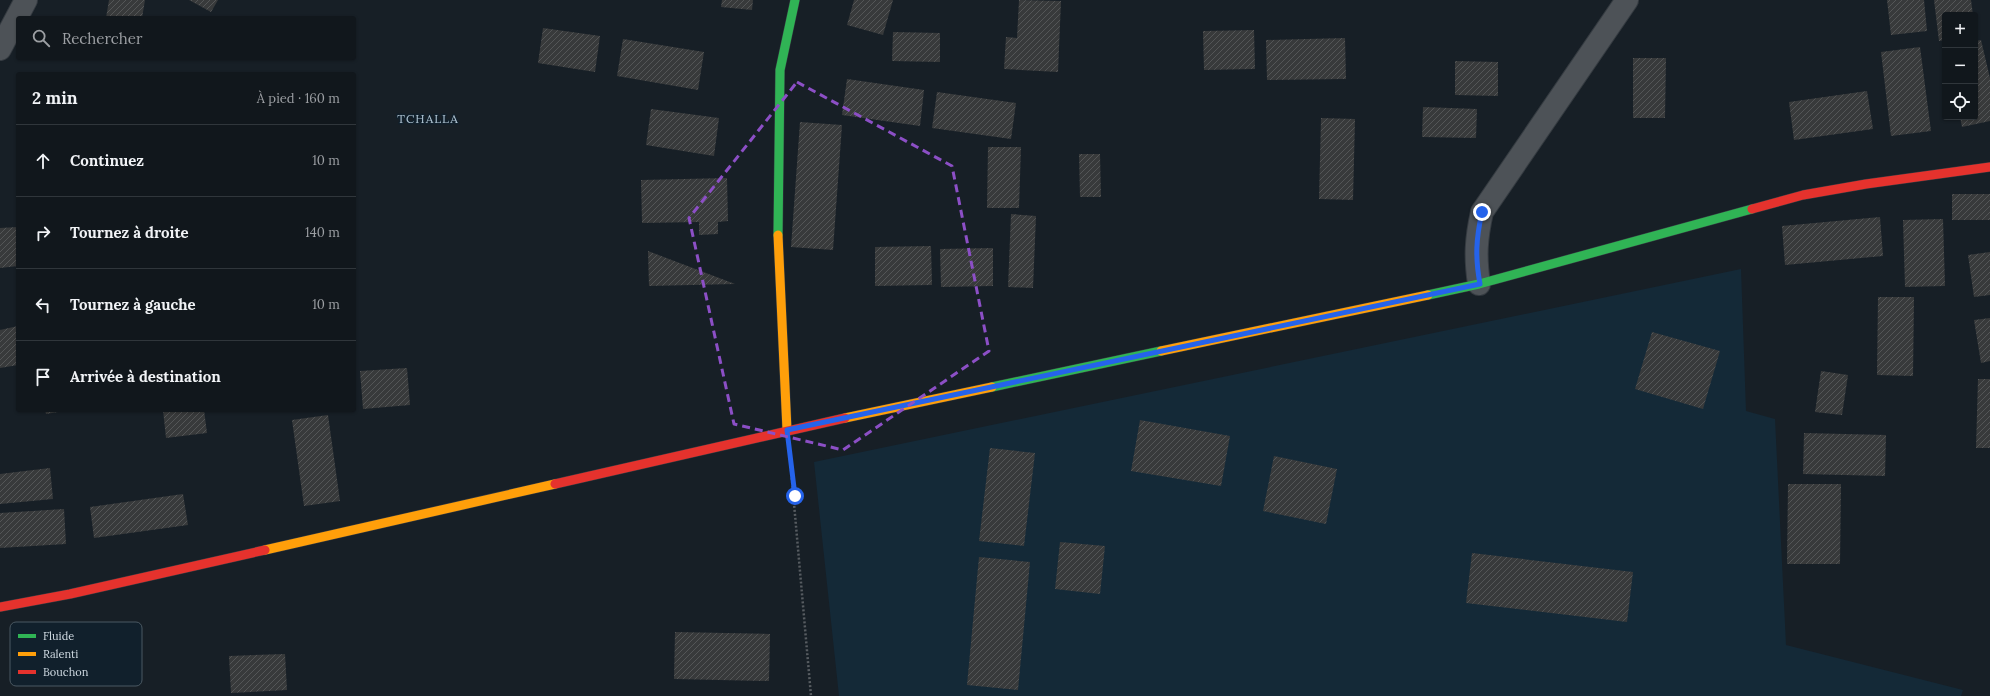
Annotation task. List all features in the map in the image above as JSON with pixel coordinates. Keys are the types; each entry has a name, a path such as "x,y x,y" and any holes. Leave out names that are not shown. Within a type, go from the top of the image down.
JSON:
{"street":[{"path":"18,16 26,0"},
{"path":"787,430 778,255 780,70 795,0"},
{"path":"1480,284 1476,260 1477,237 1482,212 1627,0"},
{"path":"0,49 16,19"},
{"path":"0,606 70,594 787,430 1480,284 1803,195 1866,184 1990,167"}],"path":[{"path":"787,430 795,496 798,561 811,696"}],"highlighted area":[{"path":"797,82 952,166 989,351 843,450 734,424 689,218"}],"shaded area":[{"path":"1741,269 1746,411 1775,419 1786,645 1963,690 1961,696 839,696 814,462"}],"building":[{"path":"109,0 145,0 142,16 106,16"},
{"path":"189,0 218,0 211,12"},
{"path":"722,0 753,0 752,10 721,7"},
{"path":"854,0 893,0 883,35 847,25"},
{"path":"1019,0 1061,1 1058,72 1004,69 1006,37 1017,38"},
{"path":"1887,0 1924,0 1927,31 1891,35"},
{"path":"1934,0 1971,0 1973,12 1942,12 1942,40 1939,41"},
{"path":"543,28 600,36 595,72 538,63"},
{"path":"1254,30 1255,69 1204,70 1203,31"},
{"path":"893,32 940,33 940,62 892,61"},
{"path":"1345,38 1346,79 1267,80 1266,40"},
{"path":"623,39 704,52 698,90 617,76"},
{"path":"1978,40 1981,40 1990,78 1990,121 1962,127 1961,120 1978,120"},
{"path":"1920,47 1931,131 1891,136 1881,52"},
{"path":"1633,58 1666,58 1665,118 1633,118"},
{"path":"1455,61 1498,62 1498,96 1455,95"},
{"path":"847,79 924,90 920,126 842,115"},
{"path":"1867,91 1873,129 1794,140 1789,102"},
{"path":"937,92 1016,103 1011,139 932,128"},
{"path":"1423,107 1477,109 1476,138 1422,137"},
{"path":"651,109 719,118 714,156 646,145"},
{"path":"1321,118 1355,119 1353,200 1319,199"},
{"path":"800,122 842,125 833,250 791,247"},
{"path":"988,147 1021,147 1019,208 987,208"},
{"path":"1079,154 1100,154 1101,197 1080,197"},
{"path":"727,178 728,221 718,222 718,234 699,235 699,222 642,223 641,180"},
{"path":"1952,194 1990,194 1990,220 1952,220"},
{"path":"1011,214 1036,216 1033,288 1008,287"},
{"path":"1880,217 1883,256 1785,265 1782,226"},
{"path":"1943,219 1945,286 1905,287 1903,220"},
{"path":"16,227 16,266 0,268 0,228"},
{"path":"931,246 932,285 875,286 875,247"},
{"path":"993,248 993,286 941,287 940,249"},
{"path":"648,251 735,284 649,286"},
{"path":"1990,252 1990,295 1974,297 1968,255"},
{"path":"1878,297 1914,297 1913,376 1877,375"},
{"path":"1990,318 1990,361 1981,363 1974,320"},
{"path":"16,326 16,365 0,368 0,330"},
{"path":"1652,332 1720,351 1703,409 1635,389"},
{"path":"407,368 410,405 363,409 360,371"},
{"path":"1821,371 1848,375 1842,415 1815,412"},
{"path":"1978,379 1990,379 1990,448 1976,448"},
{"path":"46,412 58,412 46,414"},
{"path":"163,412 204,412 207,433 166,438"},
{"path":"328,415 340,501 304,506 292,420"},
{"path":"1140,420 1230,436 1221,486 1131,471"},
{"path":"1804,433 1886,435 1885,476 1803,474"},
{"path":"990,448 1035,453 1024,546 979,541"},
{"path":"1274,456 1337,469 1326,524 1263,511"},
{"path":"50,468 53,499 0,504 0,474"},
{"path":"1788,484 1841,484 1840,564 1787,564"},
{"path":"183,494 188,525 94,538 90,507"},
{"path":"64,509 66,544 0,548 0,513"},
{"path":"1060,542 1105,546 1100,594 1055,589"},
{"path":"1472,553 1633,572 1627,622 1466,603"},
{"path":"979,557 1030,562 1018,690 967,685"},
{"path":"675,632 770,634 769,681 674,679"},
{"path":"285,654 287,690 231,693 229,656"}],"traffic: fast":[{"path":"778,235 780,70 795,0"},
{"path":"1428,295 1479,284 1752,209"},
{"path":"992,387 1161,351"}],"traffic: slow":[{"path":"778,235 787,430"},
{"path":"1161,351 1428,295"},
{"path":"845,418 992,387"},
{"path":"265,550 555,484"}],"traffic: jam":[{"path":"1752,209 1803,195 1866,184 1990,167"},
{"path":"555,484 845,418"},
{"path":"0,607 70,594 265,550"}],"district":[{"name":"TCHALLA","path":"428,118"}],"route":[{"path":"795,496 787,430 1480,284 1476,260 1477,237 1482,212"}]}
